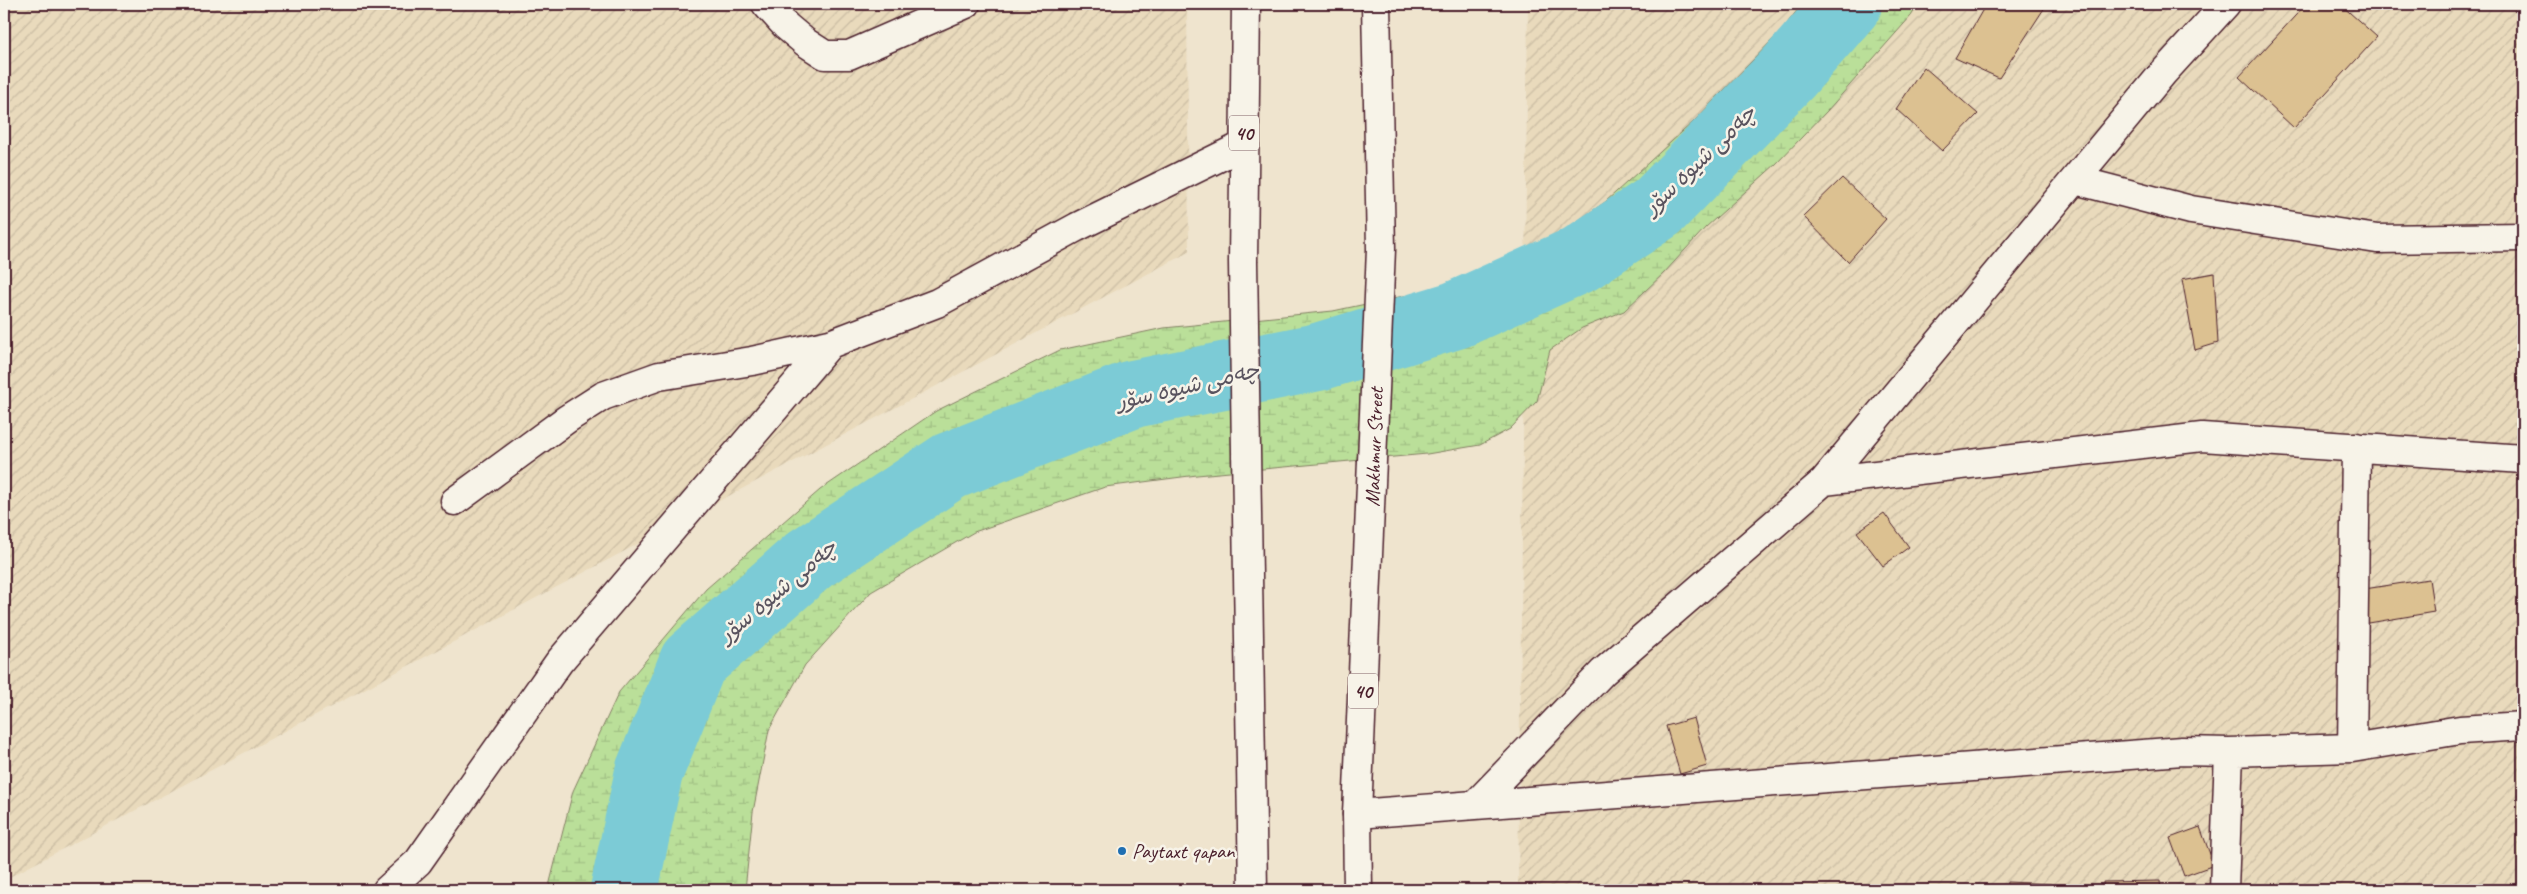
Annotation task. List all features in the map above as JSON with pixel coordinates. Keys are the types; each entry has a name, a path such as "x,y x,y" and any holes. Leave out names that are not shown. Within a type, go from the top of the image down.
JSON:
{"main road":[{"path":"766,4 793,32 825,55 849,55 966,4"},
{"name":"40","path":"1246,4 1242,262 1253,890"},
{"name":"Makhmur Street","path":"1358,890 1358,814 1381,249 1376,4"},
{"path":"1475,805 1603,672 1824,481 2163,73 2226,4"},
{"path":"455,501 567,419 603,396 659,376 752,361 830,344 937,302 1077,228 1244,145"},
{"path":"2075,180 2191,210 2377,240 2523,237"},
{"path":"387,890 418,862 559,662 830,344"},
{"path":"1824,481 2202,436 2523,459"},
{"path":"2352,748 2356,447"},
{"path":"1358,814 2182,751 2229,752 2352,748 2460,730 2523,726"},
{"path":"2224,890 2229,752"}],"shaded area":[{"path":"4,4 1187,4 1189,252 4,880"},
{"path":"1528,4 2523,4 2523,890 1518,890"}],"green space":[{"path":"1802,4 1919,4 1911,16 1827,111 1776,164 1706,227 1664,273 1624,311 1582,328 1550,350 1537,401 1510,429 1480,445 1427,454 1197,475 1105,487 974,532 871,592 805,665 769,730 753,812 745,890 548,890 573,791 619,692 706,589 820,490 936,411 1060,350 1164,328 1333,311 1469,282 1531,253 1605,202 1693,122 1781,31"}],"building":[{"path":"1986,4 2047,4 1999,78 1955,58"},
{"path":"2306,4 2340,4 2377,37 2294,128 2239,77"},
{"path":"1924,67 1978,114 1942,151 1896,109"},
{"path":"1842,178 1886,219 1848,262 1803,216"},
{"path":"2214,273 2218,343 2195,350 2182,279"},
{"path":"1884,513 1909,547 1883,566 1857,532"},
{"path":"2429,579 2434,612 2363,624 2358,590"},
{"path":"1694,718 1707,766 1680,774 1666,726"},
{"path":"2200,827 2214,865 2184,876 2170,838"},
{"path":"2160,881 2161,890 2104,890 2103,882"},
{"path":"2007,882 2051,884 2050,890 2006,890"}],"waterway":[{"name":"چەمی شیوە سۆر","path":"624,890 649,772 693,662 810,559 950,466 1133,394 1318,357 1456,315 1580,259 1658,207 1789,72 1848,4"}],"place":[{"name":"Paytaxt qapan","path":"1122,851"}]}
